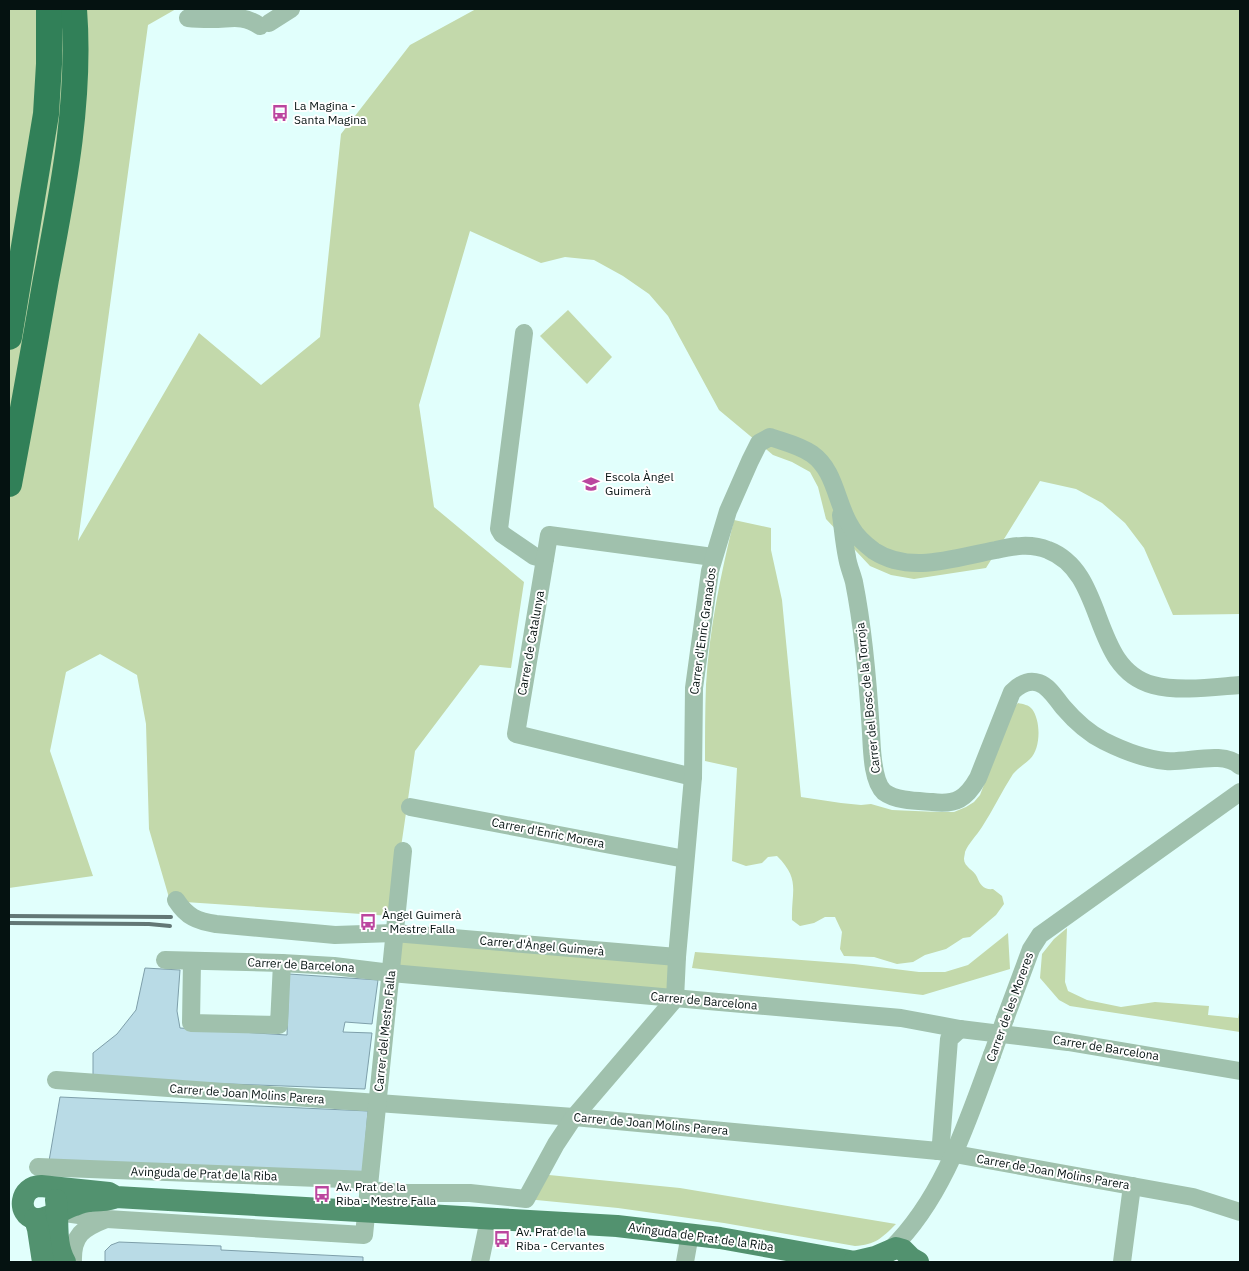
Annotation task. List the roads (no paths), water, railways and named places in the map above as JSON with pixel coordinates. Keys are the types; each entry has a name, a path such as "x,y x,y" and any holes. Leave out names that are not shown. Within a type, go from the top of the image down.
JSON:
{"highway":[{"path":"9,337 46,114 50,9"},
{"path":"9,484 65,180 75,69 74,9"}],"main road":[{"name":"Avinguda de Prat de la Riba","path":"35,1200 109,1201 116,1197 368,1194 490,1219 617,1226 690,1234 855,1262"},
{"path":"35,1200 43,1262"},
{"path":"35,1200 57,1237 65,1262"},
{"path":"855,1262 900,1257"}],"street":[{"path":"188,18 214,19 236,17 264,24 291,9"},
{"path":"524,333 499,529 502,534 534,556 545,559"},
{"name":"Carrer d'Enric Granados","path":"675,999 693,777 694,688 710,571 728,511 759,443 770,437 799,447 813,455 824,468 834,485 840,505 851,527 876,552"},
{"name":"Carrer del Bosc de la Torroja","path":"840,505 846,556 854,581 867,664 874,765 878,781 884,791 896,797 938,803 963,799 972,789 978,778 1012,692 1018,685 1028,683 1039,683 1047,688 1087,731 1116,747 1146,758 1168,762 1222,758 1235,762 1240,766"},
{"name":"Carrer de Catalunya","path":"693,777 516,734 549,535 713,557"},
{"path":"854,581 855,561 863,553 876,552 910,564 939,561 1015,546 1033,546 1047,549 1064,559 1080,577 1118,661 1133,676 1160,687 1240,686"},
{"name":"Carrer de les Moreres","path":"900,1257 992,1055 1031,949 1040,935 1240,792"},
{"name":"Carrer d'Enric Morera","path":"410,806 685,859"},
{"name":"Carrer del Mestre Falla","path":"368,1194 403,851"},
{"name":"Carrer d'Àngel Guimerà","path":"176,900 183,910 192,917 216,924 334,935 394,933 677,957"},
{"name":"Carrer de Barcelona","path":"165,960 334,966 391,973 901,1018 960,1029 1068,1042 1240,1071"},
{"path":"192,961 191,1023 279,1025 282,963"},
{"path":"35,1200 107,1219 364,1234 368,1194 470,1193 526,1199 556,1144 574,1117 675,999"},
{"path":"946,1153 941,1143 949,1039 960,1029"},
{"name":"Carrer de Joan Molins Parera","path":"56,1080 574,1117 946,1153 1193,1197 1240,1212"},
{"path":"1122,1262 1132,1186"},
{"name":"Avinguda de Prat de la Riba","path":"35,1200 368,1194"},
{"path":"73,1262 74,1244 82,1231 90,1225 107,1219"},
{"path":"480,1262 490,1219"},
{"path":"685,1262 690,1234"}],"railway":[{"path":"9,916 171,917"},
{"path":"9,923 149,924 170,926"}],"place":[{"name":"La Magina - Santa Magina","path":"280,113"},
{"name":"Escola Àngel Guimerà","path":"591,484"},
{"name":"Àngel Guimerà - Mestre Falla","path":"368,922"},
{"name":"Av. Prat de la Riba - Mestre Falla","path":"322,1194"},
{"name":"Av. Prat de la Riba - Cervantes","path":"502,1239"}]}
